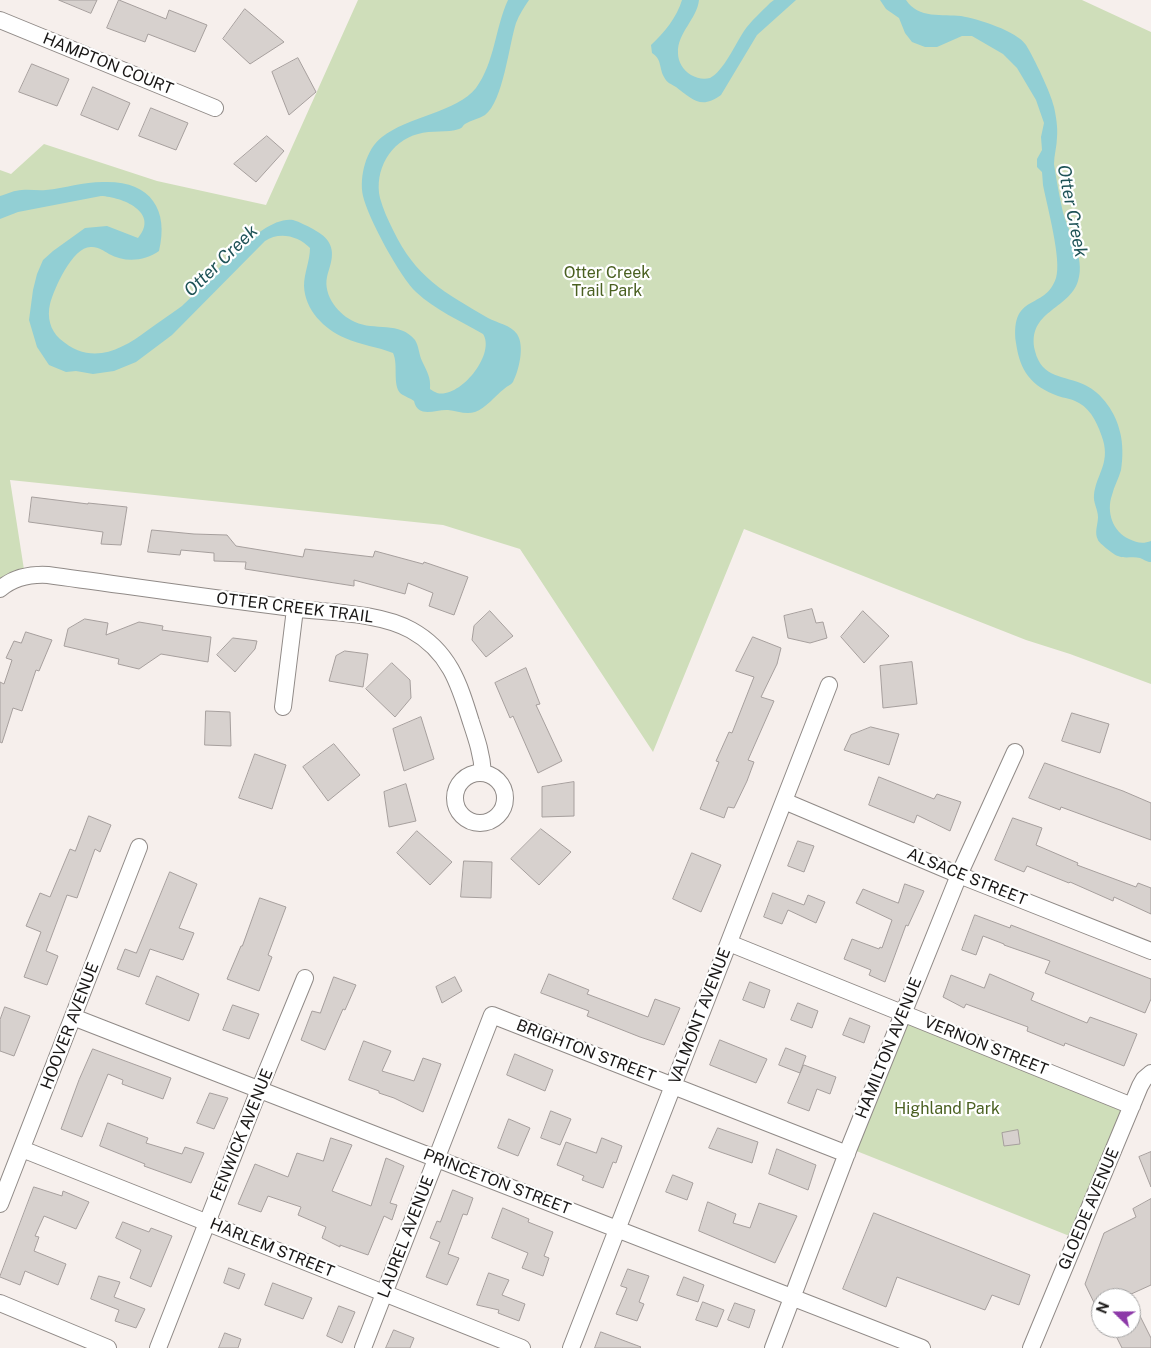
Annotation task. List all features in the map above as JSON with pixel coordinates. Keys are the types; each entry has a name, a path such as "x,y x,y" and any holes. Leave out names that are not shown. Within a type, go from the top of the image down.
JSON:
{"street":[{"name":"HAMPTON COURT","path":"0,20 215,108"},
{"name":"OTTER CREEK TRAIL","path":"6,585 25,576 48,575 385,620 412,630 429,642 441,654 456,678 482,757 483,774"},
{"path":"283,707 295,609"},
{"name":"VALMONT AVENUE","path":"571,1348 829,684"},
{"name":"HAMILTON AVENUE","path":"773,1348 847,1154 960,875 1015,752"},
{"name":"ALSACE STREET","path":"784,801 960,875 1151,951"},
{"name":"HOOVER AVENUE","path":"0,1204 139,847"},
{"name":"VERNON STREET","path":"729,942 1132,1106"},
{"name":"FENWICK AVENUE","path":"158,1348 305,978"},
{"name":"BRIGHTON STREET","path":"492,1015 847,1154"},
{"name":"LAUREL AVENUE","path":"363,1348 492,1015"},
{"name":"PRINCETON STREET","path":"72,1017 922,1348"},
{"name":"GLOEDE AVENUE","path":"1031,1348 1132,1106 1144,1079 1151,1073"},
{"name":"HARLEM STREET","path":"22,1149 522,1348"},
{"path":"0,1304 108,1348"}],"green space":[{"name":"Otter Creek Trail Park","path":"358,0 1082,0 1151,32 1151,684 1026,640 744,529 653,752 520,549 443,525 10,480 25,576 0,590 0,170 11,174 44,144 157,181 266,205"},
{"name":"Highland Park","path":"903,1014 1132,1106 1077,1239 849,1148"}],"water":[{"path":"508,0 529,0 516,23 501,86 491,108 485,115 467,123 460,129 418,134 399,143 386,158 379,178 380,198 387,218 411,260 445,291 488,318 508,326 517,334 521,351 515,377 512,383 487,405 475,412 468,413 448,410 428,412 419,410 414,401 399,392 397,388 393,353 345,338 317,318 308,303 304,286 310,248 300,240 289,236 276,236 265,241 172,335 136,362 114,371 93,374 76,371 66,372 49,365 37,347 29,320 33,290 43,260 85,228 107,226 138,238 144,229 144,221 136,208 128,203 119,199 101,196 18,212 0,219 0,196 19,190 46,190 107,182 122,183 135,187 153,201 159,211 161,223 159,251 148,257 128,260 115,257 101,249 92,247 85,248 71,260 52,297 49,318 54,332 60,339 72,347 94,354 116,349 127,344 182,306 250,239 265,228 280,221 293,220 315,230 328,241 332,254 326,284 327,291 333,304 343,315 362,325 394,328 409,334 416,342 429,378 430,389 433,391 446,393 456,389 465,382 474,373 485,352 486,343 483,334 431,304 409,284 394,261 371,218 363,196 362,180 368,156 376,142 382,137 405,124 457,103 476,88 491,56"},
{"path":"682,0 699,0 695,13 681,39 678,53 679,60 681,66 688,73 705,79 715,75 720,70 747,27 770,3 774,0 796,0 757,35 721,95 708,102 702,102 692,99 668,82 662,74 657,58 652,53 651,45 670,24"},
{"path":"880,0 906,0 911,6 924,13 961,16 1006,30 1026,45 1038,67 1055,111 1057,144 1054,164 1064,217 1078,253 1080,272 1073,291 1042,319 1037,327 1034,338 1035,351 1038,360 1048,371 1085,385 1097,393 1112,411 1122,441 1122,456 1121,470 1110,501 1112,521 1123,536 1137,542 1145,543 1151,541 1151,562 1137,557 1123,557 1113,554 1098,540 1096,531 1098,514 1094,495 1105,456 1105,448 1099,430 1091,414 1084,406 1041,387 1028,376 1020,362 1016,343 1018,316 1023,309 1051,288 1056,278 1057,270 1056,246 1042,172 1037,167 1037,159 1042,150 1041,137 1044,123 1036,100 1017,68 1003,54 972,36 962,36 937,47 925,47 912,42 905,33 899,18 886,9"}],"building":[{"path":"59,0 97,0 91,13"},
{"path":"119,0 166,19 169,10 207,25 195,52 148,34 145,42 107,28"},
{"path":"245,9 284,42 250,64 223,39"},
{"path":"298,58 316,92 289,115 272,72"},
{"path":"32,64 69,79 57,106 19,92"},
{"path":"93,87 130,103 118,130 81,115"},
{"path":"151,108 188,123 176,150 139,136"},
{"path":"267,136 284,151 256,182 234,164"},
{"path":"32,497 127,507 121,545 101,544 103,532 29,522"},
{"path":"152,530 227,535 236,546 303,557 305,549 373,557 375,551 423,564 424,562 468,577 454,615 429,606 433,593 408,583 405,594 354,580 354,586 245,569 246,562 214,561 214,553 181,550 180,555 148,552"},
{"path":"812,609 816,623 823,622 827,638 810,643 788,638 784,616"},
{"path":"490,611 513,636 486,657 472,640 474,626"},
{"path":"863,611 889,636 864,663 841,637"},
{"path":"85,619 108,623 106,635 139,622 163,626 162,630 211,637 208,662 161,654 139,669 118,664 119,659 64,646 68,629"},
{"path":"26,632 52,640 39,671 36,670 22,711 13,708 2,743 0,742 0,682 4,684 12,660 6,658 14,641 21,643"},
{"path":"753,637 781,648 777,664 761,697 774,701 748,760 754,762 747,781 734,808 728,807 724,818 700,809 719,762 716,761 729,732 732,733 754,677 736,671"},
{"path":"233,638 257,641 255,649 235,672 217,655"},
{"path":"345,651 368,654 363,687 329,681 336,656"},
{"path":"912,662 917,704 883,708 880,666"},
{"path":"392,663 410,680 411,698 395,717 366,689"},
{"path":"526,668 540,704 536,705 562,761 538,773 513,716 510,718 495,683"},
{"path":"206,711 230,712 231,746 205,745"},
{"path":"1072,713 1109,724 1100,753 1062,741"},
{"path":"421,717 434,759 404,771 393,729"},
{"path":"871,727 899,734 889,765 844,750 851,735"},
{"path":"334,744 360,775 328,801 303,767"},
{"path":"255,754 286,765 272,809 239,798"},
{"path":"1045,763 1151,803 1151,840 1061,807 1060,810 1029,798"},
{"path":"879,777 934,799 937,794 961,802 950,831 917,815 914,823 869,805"},
{"path":"574,782 574,816 542,817 542,787"},
{"path":"406,784 416,821 389,827 384,792"},
{"path":"89,816 111,825 100,852 95,849 77,898 67,895 46,951 58,956 47,985 24,977 41,932 26,926 40,893 50,897 70,849 75,851"},
{"path":"1013,818 1042,828 1036,845 1078,863 1077,865 1136,887 1138,883 1151,888 1151,914 1114,897 1113,901 1027,866 1024,872 995,860"},
{"path":"541,829 571,852 539,885 511,859"},
{"path":"417,831 452,862 430,885 397,853"},
{"path":"798,841 814,846 804,872 788,866"},
{"path":"692,853 721,865 701,912 673,899"},
{"path":"464,861 492,862 491,898 461,897"},
{"path":"170,872 197,884 179,928 194,933 183,960 150,949 139,977 117,969 125,949 136,953"},
{"path":"905,884 924,891 908,926 906,925 885,982 869,975 871,970 844,959 852,939 879,949 880,947 882,948 892,920 856,903 863,889 898,903"},
{"path":"773,893 804,905 808,895 825,902 816,923 788,910 782,924 764,917"},
{"path":"260,898 286,907 268,955 272,957 259,991 227,979"},
{"path":"975,915 1010,928 1011,925 1151,979 1151,999 1145,1013 1045,973 1050,961 983,936 976,955 962,950"},
{"path":"549,974 589,990 587,994 648,1017 655,999 680,1008 664,1045 587,1016 589,1011 541,993"},
{"path":"990,974 1034,993 1031,1000 1087,1023 1090,1017 1137,1034 1124,1066 1065,1043 1064,1046 1027,1031 1028,1027 966,1004 964,1008 943,997 951,975 984,988"},
{"path":"157,976 199,994 189,1021 146,1004"},
{"path":"334,977 356,985 325,1050 301,1040 312,1011 320,1013"},
{"path":"455,977 462,991 442,1003 436,987"},
{"path":"750,982 770,990 764,1008 743,1000"},
{"path":"798,1003 818,1011 812,1028 791,1020"},
{"path":"233,1005 259,1014 249,1039 223,1030"},
{"path":"5,1007 30,1016 14,1056 0,1051 0,1020"},
{"path":"850,1018 870,1026 864,1043 843,1035"},
{"path":"720,1040 767,1059 756,1083 710,1065"},
{"path":"364,1041 391,1051 382,1071 414,1081 423,1058 441,1064 423,1112 379,1093 379,1091 349,1080"},
{"path":"786,1048 806,1056 800,1073 779,1065"},
{"path":"93,1049 171,1078 163,1099 122,1084 123,1080 108,1074 82,1137 61,1129"},
{"path":"515,1054 553,1070 545,1091 507,1075"},
{"path":"804,1065 836,1077 830,1094 817,1089 809,1111 788,1103"},
{"path":"210,1093 228,1098 214,1129 197,1123"},
{"path":"551,1111 571,1119 560,1145 541,1138"},
{"path":"509,1119 530,1128 518,1156 498,1148"},
{"path":"108,1123 148,1138 146,1143 182,1154 185,1147 204,1153 191,1183 144,1166 145,1164 100,1146"},
{"path":"718,1128 758,1142 752,1163 709,1148"},
{"path":"1018,1130 1020,1144 1004,1146 1002,1133"},
{"path":"331,1138 352,1145 332,1191 371,1206 386,1158 404,1166 390,1203 397,1205 392,1220 384,1216 368,1255 340,1245 340,1247 322,1238 326,1227 298,1215 301,1207 268,1196 261,1212 238,1204 255,1164 288,1177 297,1153 323,1161"},
{"path":"602,1138 622,1146 616,1163 613,1162 603,1188 582,1180 584,1176 557,1165 566,1142 596,1153"},
{"path":"777,1149 816,1165 808,1190 769,1174"},
{"path":"1151,1152 1151,1187 1139,1157"},
{"path":"673,1175 693,1183 687,1200 666,1192"},
{"path":"34,1187 62,1196 63,1191 89,1202 76,1229 44,1216 35,1236 39,1237 34,1251 66,1264 58,1285 25,1271 20,1285 0,1277"},
{"path":"453,1190 473,1198 467,1215 463,1214 448,1254 459,1258 447,1285 426,1277 440,1242 430,1238 437,1221 440,1222"},
{"path":"1151,1199 1151,1285 1141,1290 1141,1288 1091,1288 1091,1296 1085,1284 1104,1233 1136,1217 1133,1209"},
{"path":"708,1202 736,1214 733,1223 750,1228 759,1203 797,1216 775,1263 699,1231"},
{"path":"503,1208 529,1219 528,1222 553,1232 544,1256 549,1258 543,1276 522,1268 528,1253 492,1238"},
{"path":"874,1213 1030,1275 1019,1305 992,1295 985,1310 897,1277 886,1307 843,1289"},
{"path":"123,1222 149,1232 151,1228 172,1236 151,1287 130,1278 141,1250 116,1238"},
{"path":"229,1268 245,1274 239,1289 224,1283"},
{"path":"628,1269 649,1276 639,1302 644,1304 637,1321 616,1314 627,1288 621,1286"},
{"path":"489,1273 509,1280 502,1295 525,1304 519,1321 498,1313 499,1310 477,1305"},
{"path":"99,1276 120,1282 114,1297 145,1309 136,1328 115,1321 119,1310 91,1299"},
{"path":"684,1277 704,1285 698,1302 677,1295"},
{"path":"273,1283 312,1298 303,1319 265,1305"},
{"path":"703,1302 724,1310 717,1327 696,1320"},
{"path":"735,1303 755,1310 749,1328 728,1320"},
{"path":"339,1306 355,1312 342,1343 327,1336"},
{"path":"1141,1318 1151,1338 1151,1348 1122,1348 1117,1338 1141,1338"},
{"path":"394,1330 414,1338 410,1348 386,1348"},
{"path":"601,1332 641,1347 595,1348"},
{"path":"225,1333 241,1339 238,1348 219,1348"}],"water label":[{"name":"Otter Creek","path":"1072,211"},
{"name":"Otter Creek","path":"221,261"}]}
